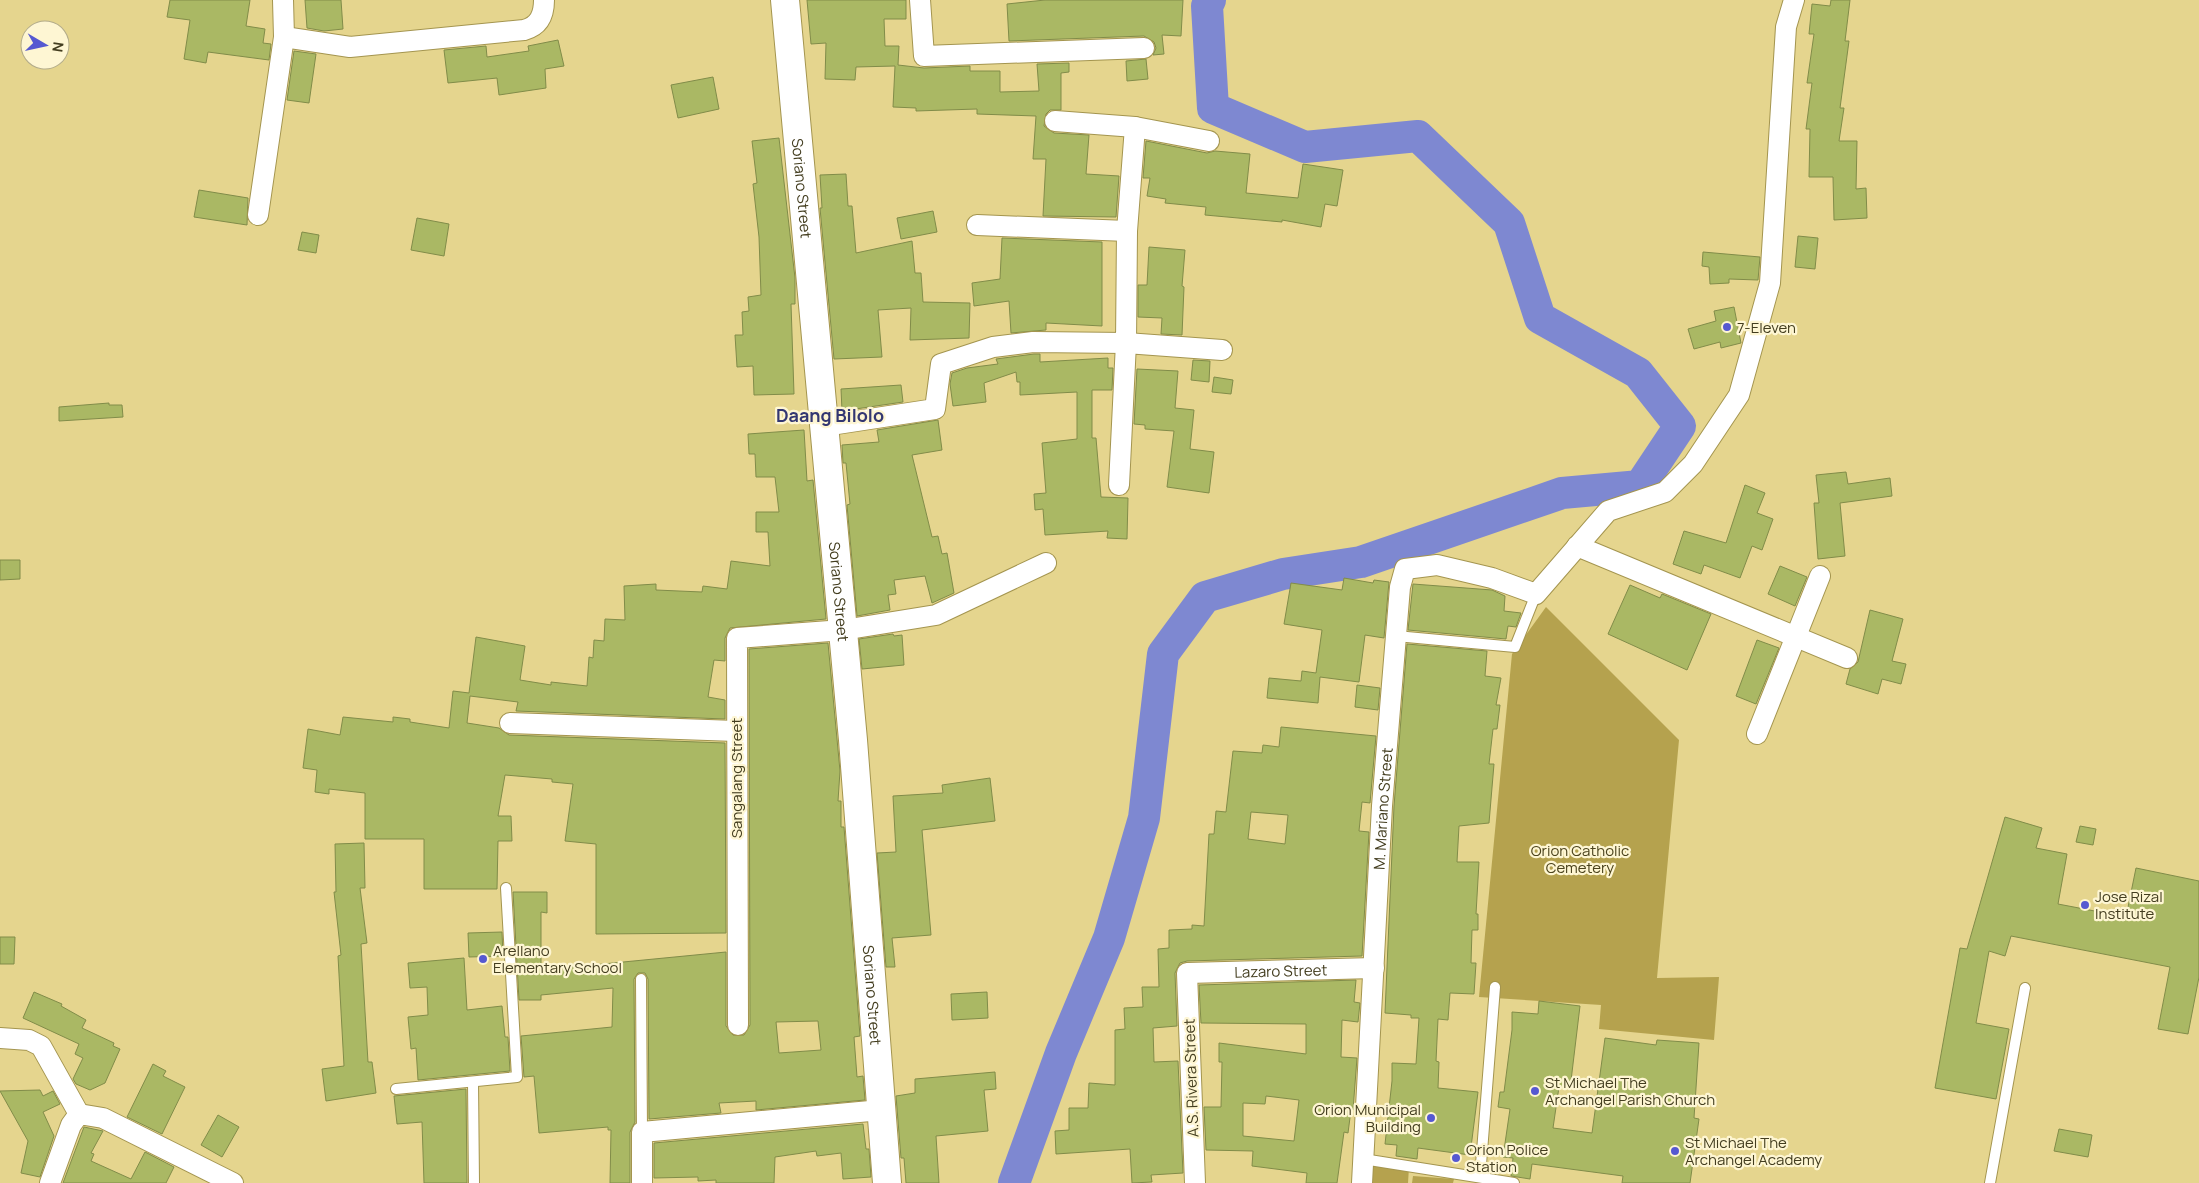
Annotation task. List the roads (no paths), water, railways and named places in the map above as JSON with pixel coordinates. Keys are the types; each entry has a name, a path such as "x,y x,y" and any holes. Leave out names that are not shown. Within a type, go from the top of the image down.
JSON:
{"main road":[{"name":"Soriano Street","path":"785,0 843,630 887,1183"}],"street":[{"path":"258,215 284,37 283,0"},
{"path":"284,37 350,47 524,30 531,28 540,21 544,0"},
{"path":"920,0 924,56 1144,48"},
{"path":"1536,594 1608,510 1665,492 1693,464 1739,395 1770,283 1786,27 1794,0"},
{"path":"1055,121 1135,127 1209,141"},
{"path":"1119,485 1126,344 1127,231 1135,127"},
{"path":"977,225 1127,231"},
{"path":"824,426 935,410 941,364 993,347 1032,342 1126,344 1222,350"},
{"path":"1577,546 1847,658"},
{"path":"843,630 936,615 1046,563"},
{"name":"M. Mariano Street","path":"1362,1183 1382,806 1400,586 1405,569 1437,565 1492,578 1536,594"},
{"path":"1757,734 1820,576"},
{"name":"Sangalang Street","path":"738,1024 737,638 843,630"},
{"path":"510,723 736,731"},
{"name":"Lazaro Street","path":"1187,972 1374,968"},
{"name":"A.S. Rivera Street","path":"1187,972 1195,1183"},
{"path":"0,1038 29,1040 41,1046 50,1059 79,1114"},
{"path":"642,1183 642,1132 881,1110"},
{"path":"50,1183 71,1125 79,1114"},
{"path":"79,1114 103,1118 233,1183"}],"lane":[{"path":"1396,636 1515,647 1536,594"},
{"path":"396,1089 517,1077 506,888"},
{"path":"641,979 642,1132"},
{"path":"1480,1177 1496,987"},
{"path":"1990,1183 2025,988"},
{"path":"473,1082 474,1183"},
{"path":"1363,1158 1514,1183"}],"waterway":[{"path":"1014,1183 1061,1053 1109,938 1144,818 1163,654 1205,597 1283,574 1361,562 1562,493 1640,486 1680,426 1638,373 1540,318 1509,223 1418,136 1305,147 1213,108 1207,6 1210,0"}],"place":[{"name":"7-Eleven","path":"1727,327"},
{"name":"Jose Rizal Institute","path":"2085,905"},
{"name":"Arellano Elementary School","path":"483,959"},
{"name":"St Michael The Archangel Parish Church","path":"1535,1091"},
{"name":"Orion Municipal Building","path":"1431,1118"},
{"name":"St Michael The Archangel Academy","path":"1675,1151"},
{"name":"Orion Police Station","path":"1456,1158"}],"district":[{"name":"Daang Bilolo","path":"830,415"}],"park label":[{"name":"Orion Catholic Cemetery","path":"1580,858"}]}
